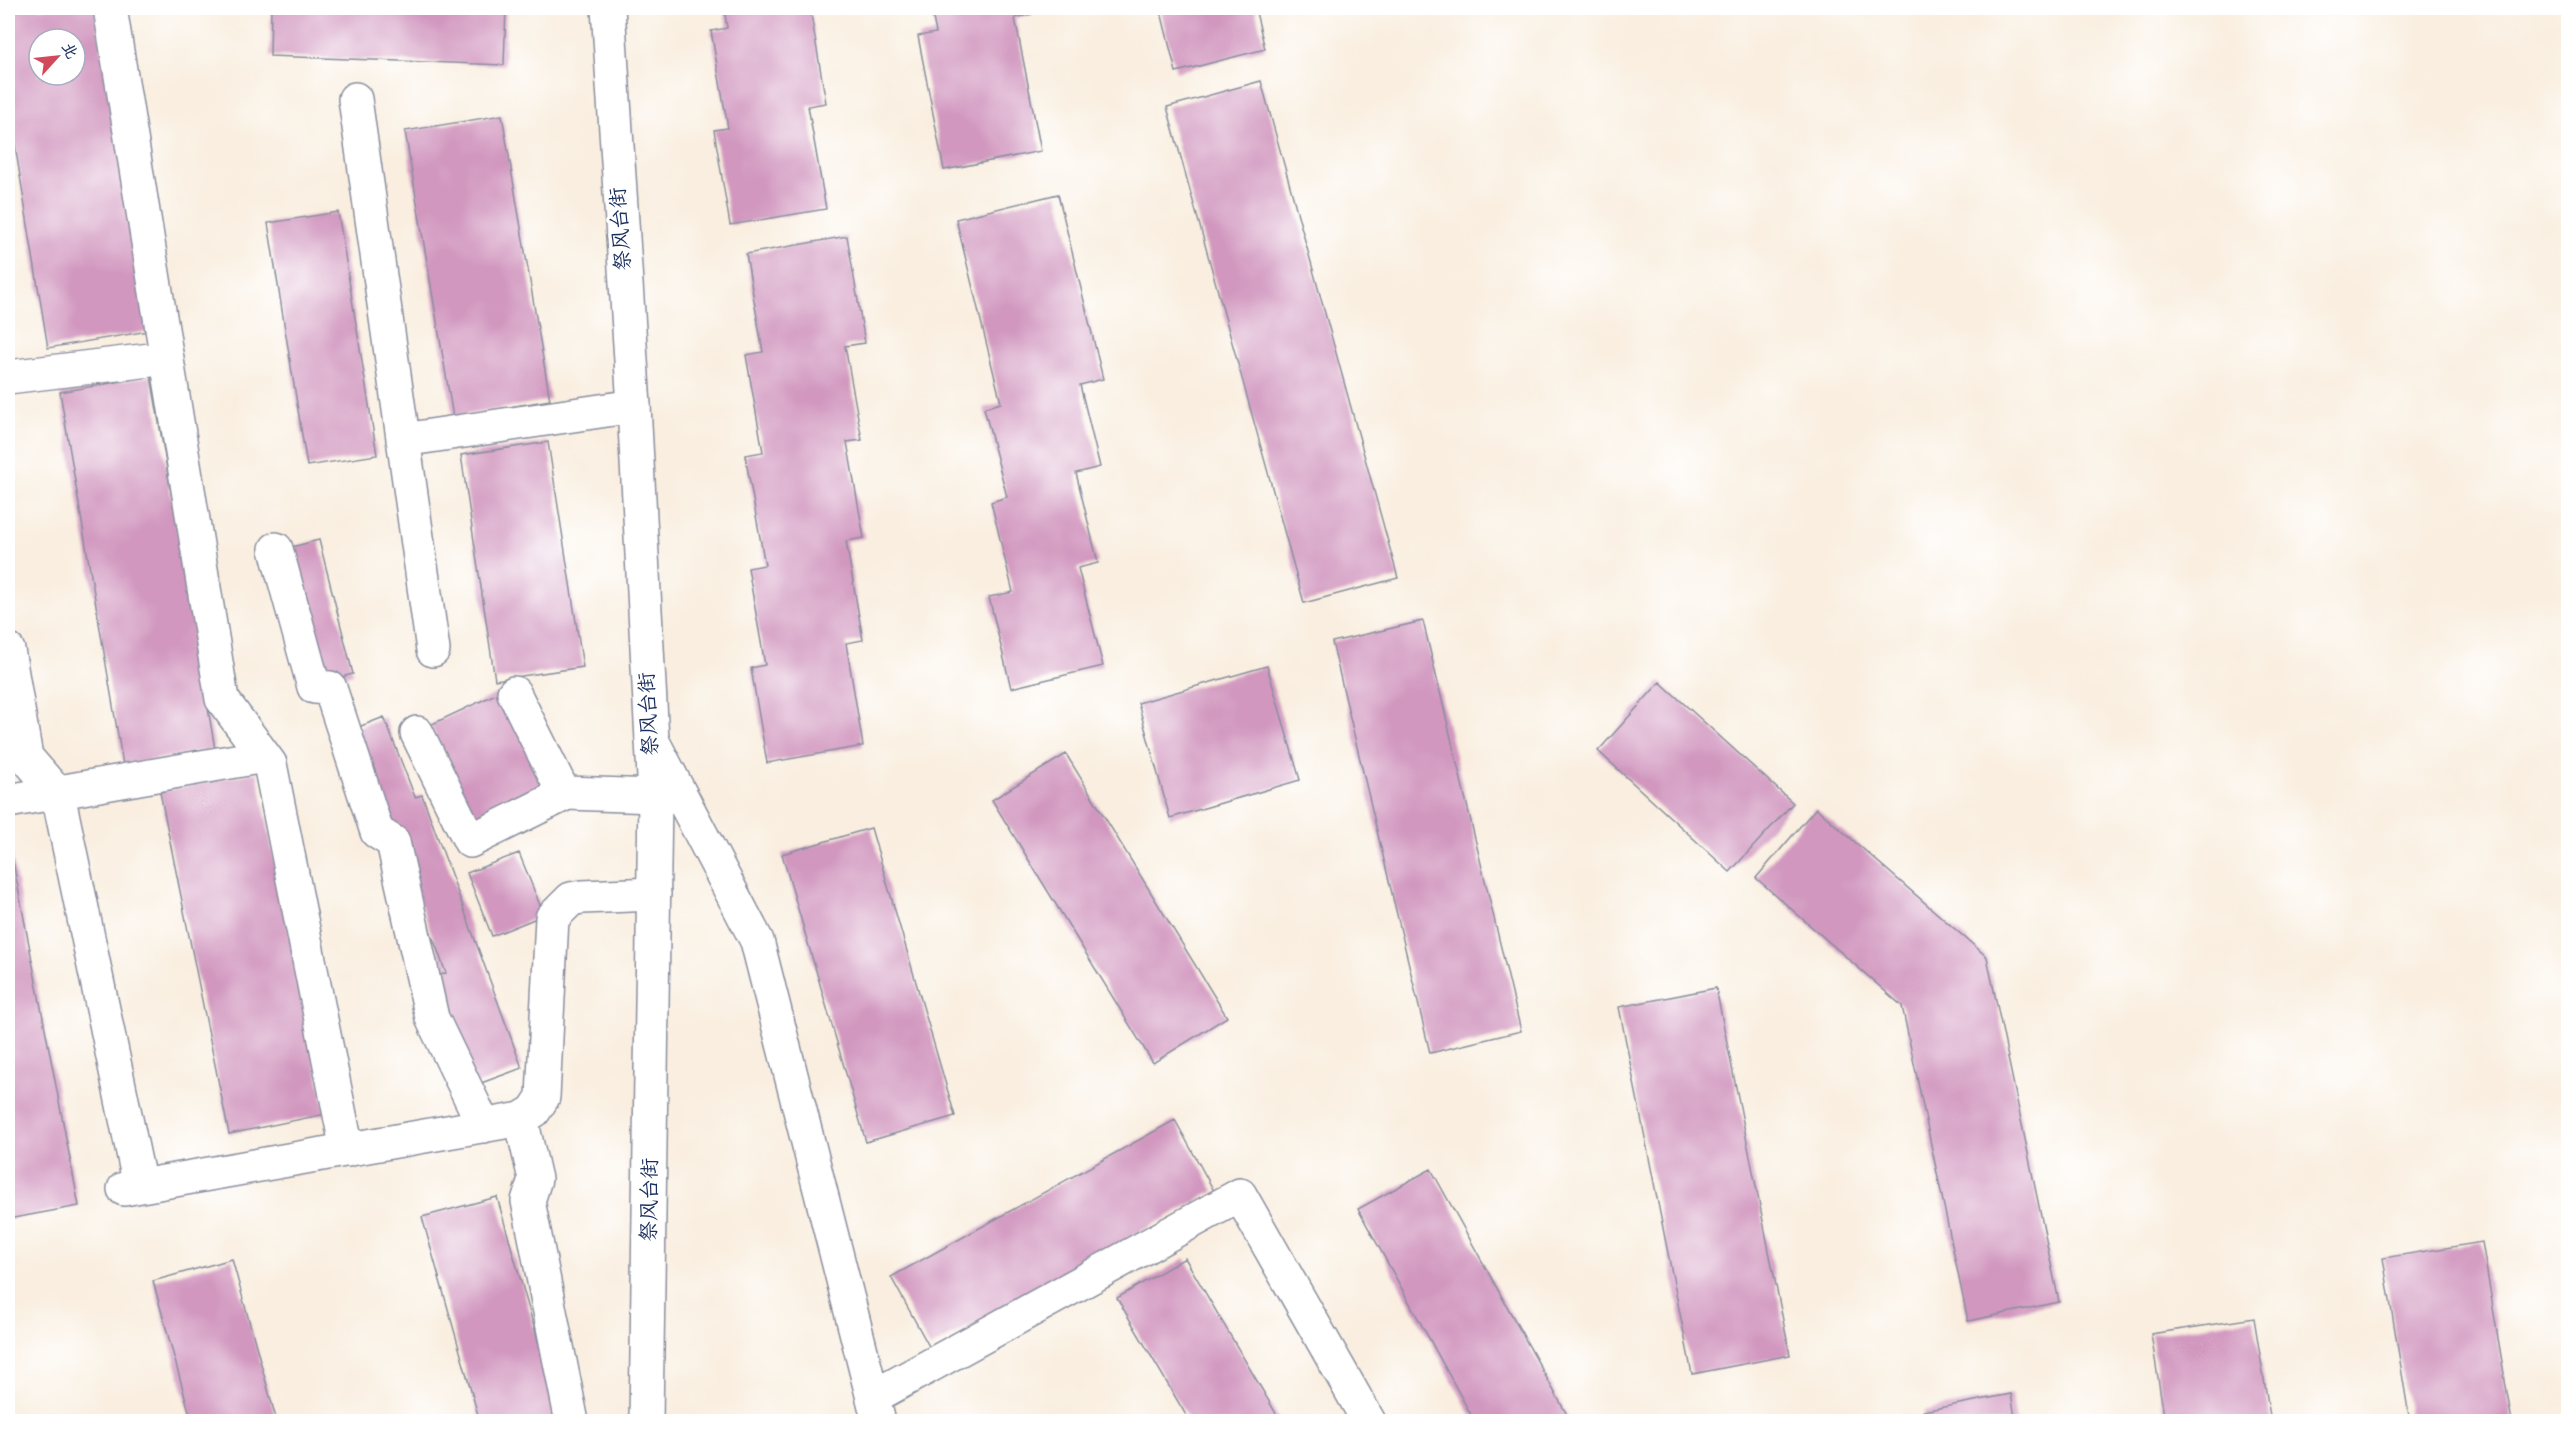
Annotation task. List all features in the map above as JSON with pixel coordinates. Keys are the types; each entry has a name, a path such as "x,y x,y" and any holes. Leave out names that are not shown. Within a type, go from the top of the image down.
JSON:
{"street":[{"path":"110,8 222,699 270,764 347,1150"},
{"name":"祭风台街","path":"608,8 634,406 654,796 646,1422"},
{"path":"355,99 433,650"},
{"path":"8,377 167,358"},
{"path":"404,440 634,406"},
{"path":"276,549 314,687 330,688 377,832 393,842 432,1018 484,1126"},
{"path":"8,650 26,757 58,794 132,1188 521,1119 534,1111 543,1097 552,918 571,899 654,894"},
{"path":"514,693 564,794"},
{"path":"417,732 470,841 564,794 654,796"},
{"path":"652,740 757,941 876,1409 1240,1195 1369,1422"},
{"path":"8,801 264,756"},
{"path":"521,1119 535,1179 528,1201 572,1422"}],"building":[{"path":"8,8 95,8 149,331 48,348 8,102"},
{"path":"271,8 506,8 504,65 270,56"},
{"path":"724,8 810,8 826,103 808,106 826,209 730,225 714,130 728,128 711,31 727,28"},
{"path":"931,8 1030,8 1032,14 1015,18 1041,151 944,170 918,36 936,33"},
{"path":"1160,8 1255,8 1265,49 1176,72"},
{"path":"1261,81 1398,578 1304,603 1167,107"},
{"path":"502,115 550,400 453,417 405,131"},
{"path":"1058,194 1103,379 1080,385 1100,467 1076,473 1098,563 1078,568 1103,666 1011,688 989,597 1013,592 991,502 1007,497 984,408 1001,403 956,219"},
{"path":"338,212 377,455 307,466 268,223"},
{"path":"847,236 865,343 845,346 862,440 847,442 864,538 846,541 863,640 846,643 863,746 767,763 751,668 765,665 748,568 765,565 745,455 763,452 746,355 763,352 746,254"},
{"path":"151,376 215,749 123,765 60,392"},
{"path":"548,442 583,667 495,680 461,455"},
{"path":"319,540 353,674 318,683 284,549"},
{"path":"1423,621 1521,1031 1430,1053 1332,642"},
{"path":"1267,666 1300,780 1170,818 1138,703"},
{"path":"1660,682 1793,803 1730,872 1598,751"},
{"path":"500,692 547,789 478,823 430,725"},
{"path":"384,717 415,797 422,795 522,1068 473,1086 433,978 446,973 385,808 346,732"},
{"path":"1066,754 1227,1017 1153,1063 992,800"},
{"path":"257,772 326,1114 229,1134 160,792"},
{"path":"1816,808 1987,957 2059,1302 1968,1321 1902,1006 1756,878"},
{"path":"871,828 955,1116 866,1142 782,854"},
{"path":"8,835 79,1206 8,1219"},
{"path":"519,853 544,915 492,936 467,873"},
{"path":"1716,988 1790,1355 1692,1374 1619,1007"},
{"path":"1175,1120 1214,1191 930,1348 891,1277"},
{"path":"1431,1169 1571,1422 1475,1422 1358,1209"},
{"path":"497,1197 561,1422 480,1422 422,1217"},
{"path":"2482,1242 2512,1422 2410,1422 2383,1258"},
{"path":"1185,1258 1281,1422 1190,1422 1117,1298"},
{"path":"232,1259 277,1422 192,1422 153,1281"},
{"path":"2254,1318 2271,1422 2165,1422 2151,1334"},
{"path":"2011,1394 2016,1422 1925,1422 1923,1411"}]}
